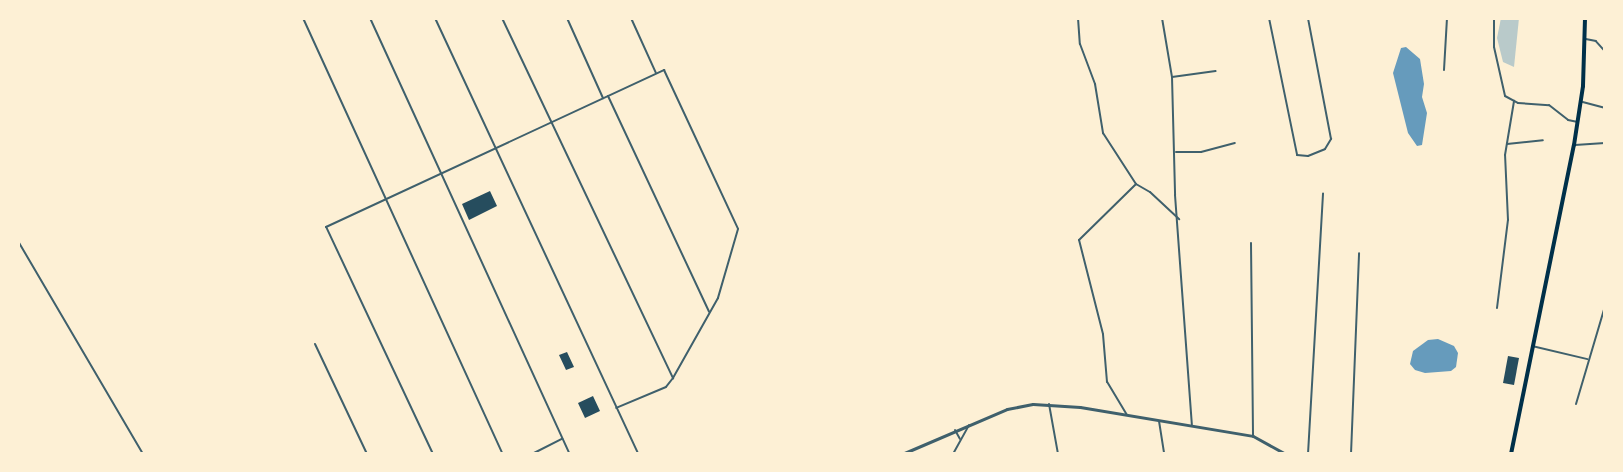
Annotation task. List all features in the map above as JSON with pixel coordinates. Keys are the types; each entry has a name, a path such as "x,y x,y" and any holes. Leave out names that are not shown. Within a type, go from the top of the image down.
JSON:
{"main road":[{"path":"1510,454 1578,122 1586,39 1585,18"}],"street":[{"path":"303,18 503,454"},
{"path":"370,18 440,175 570,454"},
{"path":"435,18 638,454"},
{"path":"502,18 673,378"},
{"path":"567,18 603,98"},
{"path":"631,18 656,73"},
{"path":"1078,18 1080,44 1095,84 1103,133 1136,184 1150,192 1179,219"},
{"path":"1162,18 1172,77 1192,424"},
{"path":"1269,18 1297,155 1314,155 1325,148 1331,139 1308,18"},
{"path":"1444,70 1447,18"},
{"path":"1494,18 1494,47 1500,88 1514,101 1549,105 1569,120 1578,122"},
{"path":"433,454 326,227 664,70 738,229 718,298 673,378 666,387 616,408"},
{"path":"1172,77 1216,71"},
{"path":"608,96 709,312"},
{"path":"1497,308 1508,220 1507,144 1514,101"},
{"path":"1507,144 1542,140"},
{"path":"1176,152 1201,152 1235,143"},
{"path":"1574,145 1605,143"},
{"path":"1127,415 1107,382 1103,334 1079,240 1136,184"},
{"path":"1308,454 1314,301 1323,193"},
{"path":"18,241 143,454"},
{"path":"1251,243 1253,436"},
{"path":"1351,454 1359,254"},
{"path":"1576,404 1587,359 1605,306"},
{"path":"315,344 367,454"},
{"path":"1532,346 1587,359"},
{"path":"1049,404 1049,417 1058,454"},
{"path":"902,454 1016,406 1049,404 1192,424 1253,436 1286,454"},
{"path":"1159,420 1164,454"},
{"path":"953,454 971,423"},
{"path":"955,430 960,439"},
{"path":"532,454 563,439"}],"lane":[{"path":"1586,39 1596,40 1605,51"},
{"path":"1581,100 1605,108"}],"shaded area":[{"path":"1501,18 1519,18 1514,67 1503,62 1497,38"}],"water":[{"path":"1406,47 1420,59 1424,84 1422,97 1427,113 1422,145 1417,146 1408,133 1393,73 1401,48"},
{"path":"1438,339 1454,346 1458,353 1456,367 1451,371 1425,373 1415,370 1410,364 1413,351 1428,340"}],"building":[{"path":"490,191 497,206 469,220 462,204"},
{"path":"567,352 574,367 566,370 559,355"},
{"path":"1508,356 1519,358 1514,385 1503,383"},
{"path":"593,396 600,411 585,418 578,403"}]}
